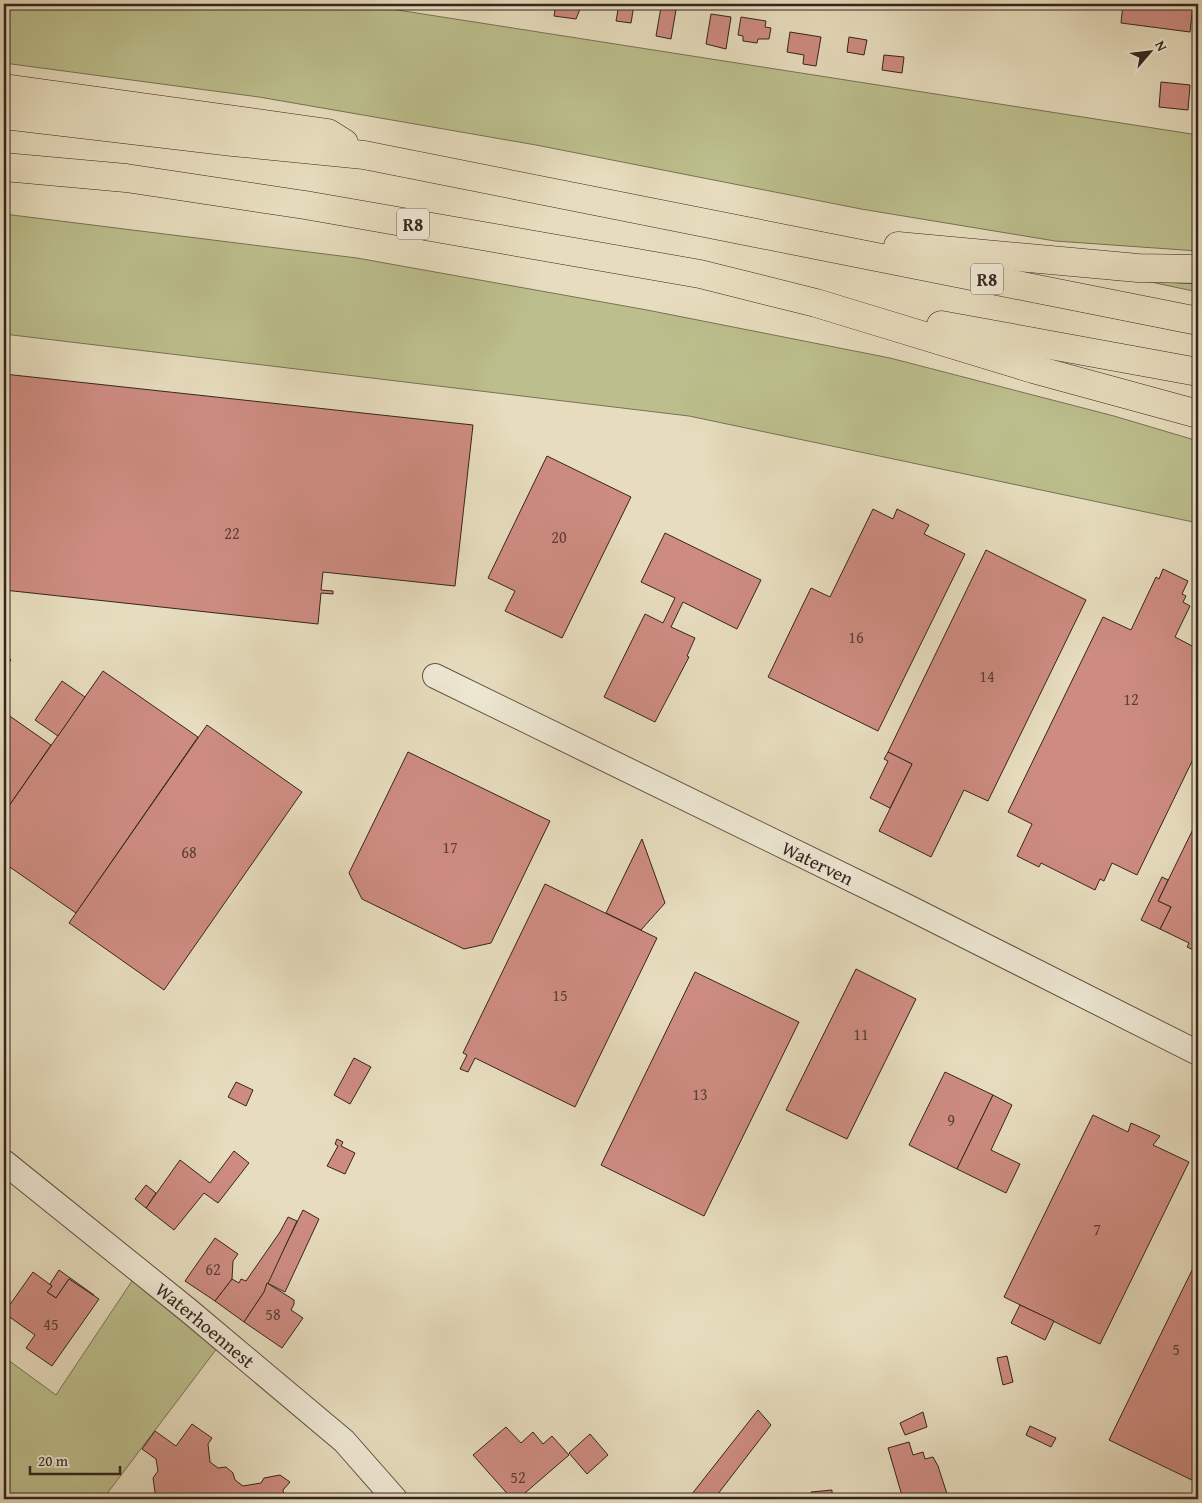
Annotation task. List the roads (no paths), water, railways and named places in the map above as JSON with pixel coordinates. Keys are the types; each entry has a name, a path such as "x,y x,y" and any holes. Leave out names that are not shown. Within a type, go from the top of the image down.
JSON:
{"highway":[{"name":"R8","path":"4,88 328,133 364,155"},
{"name":"R8","path":"4,115 233,142 364,155 1198,321"},
{"name":"R8","path":"4,167 126,178 305,205 700,274 816,303 1198,372"},
{"path":"776,237 1011,255 1138,268 1198,269"},
{"path":"816,303 1034,369 1198,414"}],"street":[{"name":"Waterven","path":"435,676 919,912 1198,1053"},
{"name":"Waterhoennest","path":"4,1162 188,1310 344,1441 395,1499"}]}
